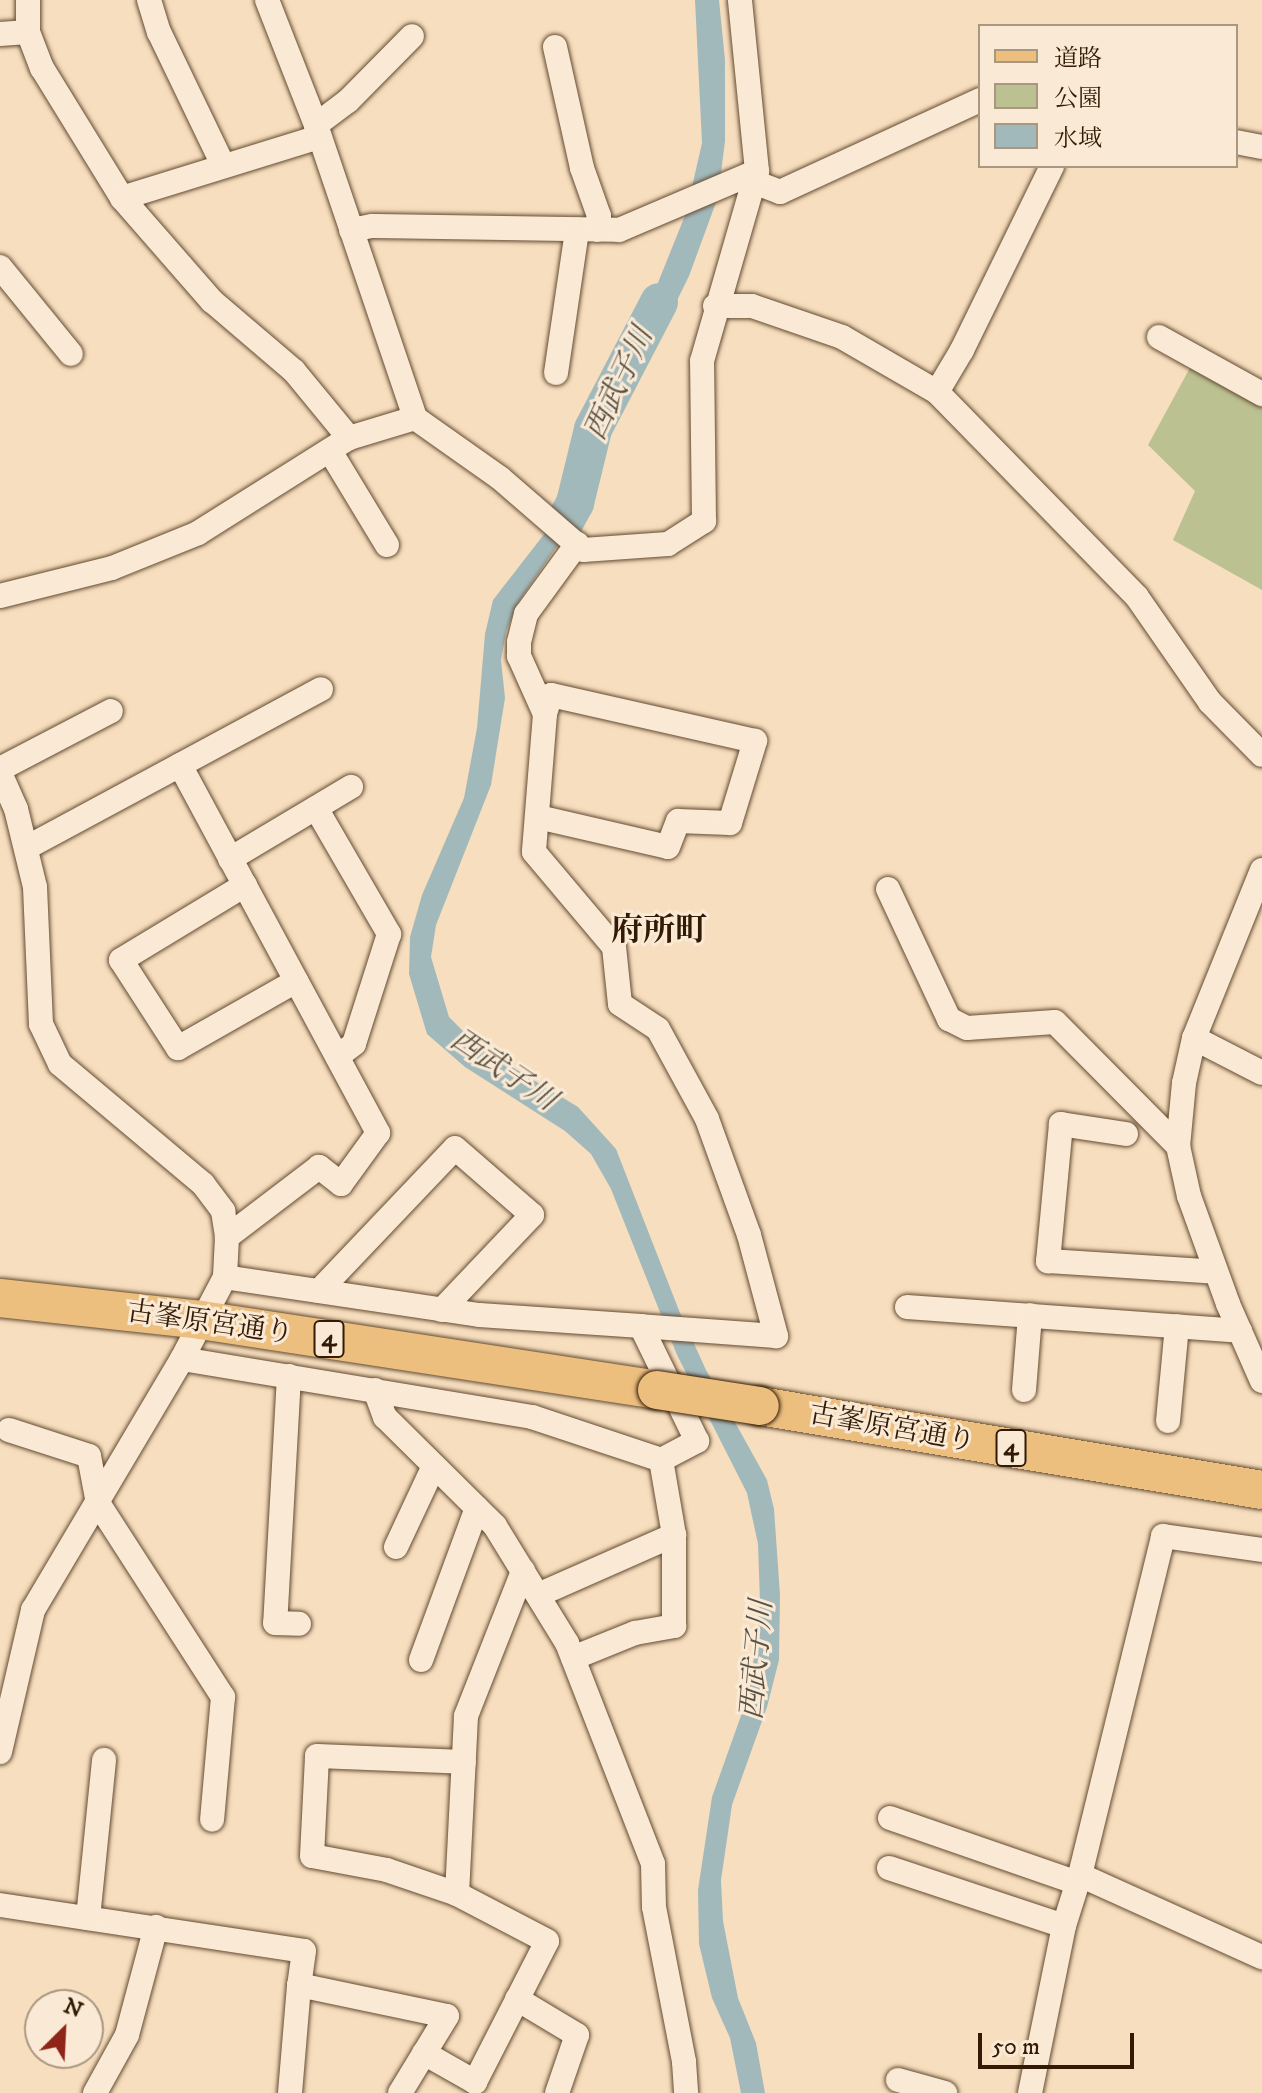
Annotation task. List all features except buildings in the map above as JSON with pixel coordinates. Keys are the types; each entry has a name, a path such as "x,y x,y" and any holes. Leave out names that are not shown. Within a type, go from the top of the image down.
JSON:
{"main road":[{"name":"古峯原宮通り","path":"0,1298 201,1320 760,1406 1262,1490"}],"street":[{"path":"28,0 28,32 42,68 122,198 212,301 294,371 339,444 387,545"},
{"path":"149,0 159,32 223,165"},
{"path":"267,0 318,131 415,418 500,478 583,550 668,544 704,521 702,361 715,306 755,177 740,0"},
{"path":"0,34 28,32"},
{"path":"122,198 318,131 412,36"},
{"path":"555,47 582,168 599,216 587,230 556,373"},
{"path":"755,177 780,192 978,101"},
{"path":"1238,142 1262,147"},
{"path":"937,392 962,350 1051,168"},
{"path":"351,230 372,226 619,230 755,177"},
{"path":"0,267 71,354"},
{"path":"715,306 752,306 842,337 937,392 1137,597 1210,702 1262,755"},
{"path":"1159,337 1262,394"},
{"path":"0,596 112,568 198,533 339,444 415,418"},
{"path":"545,714 519,656 519,642 526,614 577,544"},
{"path":"26,848 321,689"},
{"path":"225,1277 442,1310 776,1336 749,1235 707,1119 658,1029 620,1004 614,947 534,852 545,714 551,695 755,741 730,823 678,821 668,847 538,817"},
{"path":"0,1752 33,1610 182,1359 225,1277 227,1237 223,1211 203,1184 60,1064 41,1024 35,887 16,809 0,771 111,711"},
{"path":"180,765 378,1133 341,1184 319,1167 227,1237"},
{"path":"230,859 351,787"},
{"path":"316,808 389,934 354,1044 337,1057"},
{"path":"1262,870 1194,1038 1184,1083 1178,1146 1189,1196 1216,1272 1262,1381"},
{"path":"245,885 121,960 178,1048 296,981"},
{"path":"888,889 949,1019 967,1028 1055,1022 1178,1146"},
{"path":"1194,1038 1262,1073"},
{"path":"1126,1134 1061,1124 1048,1261 1216,1272"},
{"path":"319,1291 455,1148 532,1215 442,1310"},
{"path":"907,1307 1240,1331"},
{"path":"1024,1390 1030,1315"},
{"path":"182,1359 532,1417 661,1460 697,1441 641,1326"},
{"path":"1168,1421 1177,1326"},
{"path":"289,1376 275,1623 299,1624"},
{"path":"375,1390 385,1417 495,1526 573,1658 653,1864 654,1907 684,2062 686,2093"},
{"path":"9,1430 89,1456 98,1503 223,1697 212,1820"},
{"path":"573,1658 635,1633 674,1626 674,1535 661,1460"},
{"path":"396,1547 434,1466"},
{"path":"421,1660 477,1508"},
{"path":"538,1595 674,1535"},
{"path":"1030,2093 1064,1926 1079,1879 1163,1536 1262,1550"},
{"path":"457,1894 466,1716 523,1571"},
{"path":"424,2053 484,2087 517,1999 547,1941 457,1894 387,1870 312,1856 317,1756 464,1762"},
{"path":"88,1918 104,1760"},
{"path":"890,1818 1079,1879 1262,1957"},
{"path":"889,1868 1064,1926"},
{"path":"0,1905 304,1951 290,2093"},
{"path":"95,2093 127,2035 156,1927"},
{"path":"299,1985 447,2016 400,2093"},
{"path":"517,1999 577,2035 557,2093"},
{"path":"898,2080 933,2091"}],"green space":[{"path":"1192,364 1262,402 1262,590 1173,540 1195,491 1148,445"}],"water":[{"path":"695,0 719,0 725,60 725,141 718,197 689,276 608,441 575,520 517,604 506,632 501,660 505,698 491,785 436,925 431,957 449,1017 479,1047 578,1107 616,1149 680,1313 706,1370 767,1480 774,1509 780,1595 779,1660 767,1707 732,1805 721,1880 723,1921 738,1998 756,2043 765,2093 741,2093 730,2038 712,1998 699,1944 698,1890 712,1797 748,1696 755,1652 760,1602 758,1544 747,1493 677,1355 611,1189 591,1154 565,1131 465,1067 427,1034 409,974 410,937 422,895 464,798 477,728 485,634 493,600 569,502 587,467 593,429 626,378 645,315 686,213 702,143"}],"waterway":[{"name":"西武子川","path":"564,523 575,503 593,429 659,302"}],"district":[{"name":"府所町","path":"659,931"}]}
